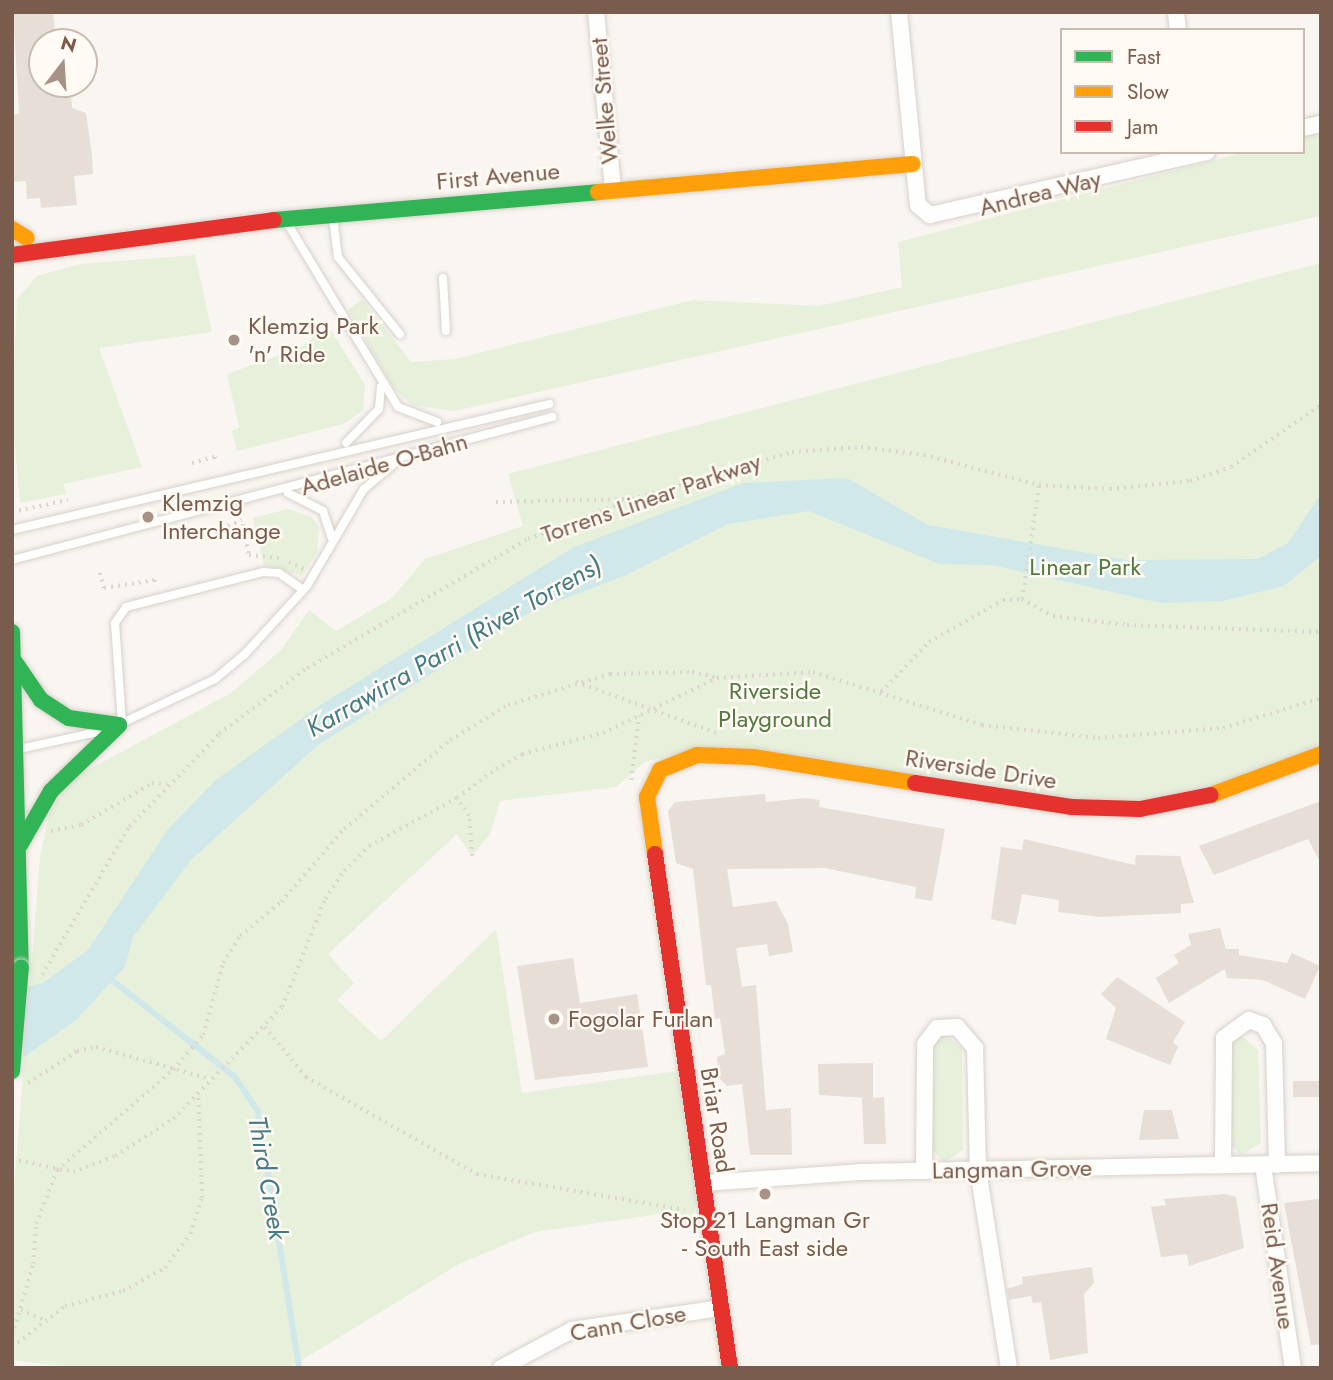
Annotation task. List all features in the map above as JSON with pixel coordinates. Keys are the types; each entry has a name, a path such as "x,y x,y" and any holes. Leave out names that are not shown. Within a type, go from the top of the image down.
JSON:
{"street":[{"name":"Welke Street","path":"596,12 613,189"},
{"path":"899,12 913,164"},
{"name":"Andrea Way","path":"913,164 918,205 946,216 1189,154"},
{"name":"First Avenue","path":"12,255 37,254 88,241 333,214 913,164"},
{"path":"12,229 20,239"},
{"name":"First Avenue","path":"20,239 88,241"},
{"path":"12,272 37,254"},
{"path":"12,632 15,661 21,967 12,1071"},
{"path":"15,661 41,700 69,718 120,724"},
{"path":"19,846 51,791 120,724"},
{"name":"Riverside Drive","path":"647,797 651,780 675,761 737,757 1121,810 1204,800 1321,754"},
{"name":"Briar Road","path":"647,797 730,1368"},
{"name":"Reid Avenue","path":"1223,1165 1224,1038 1249,1020 1264,1025 1274,1043 1270,1165 1293,1368"},
{"path":"924,1171 925,1044 937,1028 950,1025 964,1030 975,1048 978,1170 1009,1368"},
{"name":"Langman Grove","path":"704,1183 924,1171 1321,1163"},
{"name":"Cann Close","path":"501,1368 572,1330 722,1308"}],"lane":[{"path":"333,214 338,257 357,284 400,334"},
{"path":"285,219 381,384 414,418 454,422"},
{"path":"443,278 446,331"},
{"path":"335,449 365,430 379,409 381,384"},
{"name":"Adelaide O-Bahn","path":"12,530 335,449 549,404"},
{"name":"Adelaide O-Bahn","path":"12,560 285,493 552,417"},
{"path":"15,750 120,724 215,679 303,590 364,489 400,459"},
{"path":"285,493 323,511 332,539"},
{"path":"120,724 115,623 126,607 263,572 279,573 303,590"}],"path":[{"name":"Torrens Linear Parkway","path":"38,980 130,827 166,784 219,734 307,668 528,539 632,499 792,452 861,447 924,455 1039,485 1110,489 1190,481 1231,467 1321,405"},
{"path":"192,463 215,457 216,463"},
{"path":"1022,599 1031,524 1039,485"},
{"path":"496,502 632,499"},
{"path":"12,512 68,500"},
{"path":"202,537 242,522 249,555 273,556 305,570"},
{"path":"100,573 104,588 155,580 159,597"},
{"path":"881,692 929,642 964,617 1022,599 1053,615 1127,625 1321,632"},
{"path":"12,1335 21,1310 36,1224 57,1170 173,1070 203,1035 223,962 240,936 281,902 344,829 450,740 508,705 574,682 650,671 717,678 813,672 982,726 1098,738 1223,728 1321,698"},
{"path":"12,1159 57,1170 89,1167 125,1150 173,1119 209,1078 265,1027 282,1007 325,899 344,871 369,846 457,798 522,754 603,733 717,678"},
{"path":"574,682 657,708 719,733 737,757"},
{"path":"630,786 639,716"},
{"name":"Torrens Linear Parkway","path":"19,846 81,825 152,783 166,784"},
{"path":"457,798 469,816 472,856"},
{"path":"265,1027 306,1077 477,1174 708,1213"},
{"path":"21,1086 96,1047 209,1078"},
{"path":"12,1347 46,1320 165,1268 190,1234 202,1198 198,1093"},
{"path":"21,1310 46,1320"}],"green space":[{"path":"1321,133 1321,216 454,411 412,405 394,389 348,310 362,299 411,362 455,359 693,300 819,306 902,287 898,242 1238,154 1305,154 1305,137"},
{"path":"195,255 212,332 99,348 142,467 64,484 66,494 20,503 12,413 17,299 37,276 80,264"},
{"name":"Linear Park","path":"1321,263 1321,745 1217,792 1131,805 686,751 645,762 616,787 500,801 490,834 472,856 457,834 328,954 354,983 337,1000 381,1041 496,929 522,1093 677,1071 698,1197 689,1230 660,1214 535,1232 459,1264 289,1368 79,1368 12,1360 12,1215 40,857 49,814 71,779 231,693 281,650 309,610 336,631 392,598 425,559 523,526 508,474"},
{"path":"328,326 365,385 363,411 343,424 237,451 232,431 239,427 227,374 301,347"},
{"path":"288,509 312,517 319,527 317,552 302,576 264,565 253,518"},
{"path":"945,1034 962,1048 963,1150 944,1162 932,1149 930,1045"},
{"path":"1242,1036 1258,1050 1261,1143 1241,1155 1229,1143 1227,1047"}],"water":[{"name":"Karrawirra Parri (River Torrens)","path":"847,478 928,525 1127,560 1258,559 1288,543 1321,494 1321,556 1284,586 1222,601 1161,603 992,565 939,564 809,511 728,524 624,576 532,611 318,745 192,859 133,937 125,967 76,1020 24,1057 12,990 43,983 88,950 168,829 216,780 322,704 574,547 743,483"}],"building":[{"path":"13,12 53,12 55,28 28,28 28,98 71,98 72,108 86,113 93,174 74,176 77,205 41,208 40,198 27,199 26,181 12,182 12,115 19,114"},
{"path":"765,794 766,802 805,798 820,800 819,807 945,829 932,901 915,898 916,887 825,868 727,869 733,907 776,901 788,924 793,952 769,956 767,944 736,948 742,987 756,985 766,1110 791,1108 792,1155 750,1155 742,1084 727,1086 719,1078 717,1057 725,1054 720,1018 715,1019 711,985 706,985 693,869 676,863 668,811 675,802"},
{"path":"1321,801 1321,864 1308,839 1214,875 1199,846"},
{"path":"1024,839 1135,865 1136,855 1180,856 1194,903 1181,904 1181,913 1100,917 1058,912 1059,900 1022,894 1016,925 991,919 1001,847 1022,850"},
{"path":"1220,928 1226,949 1239,949 1239,955 1287,963 1292,953 1320,966 1305,999 1263,980 1227,978 1225,969 1169,1003 1156,978 1179,963 1174,955 1191,945 1188,934"},
{"name":"Fogolar Furlan","path":"573,958 580,1003 637,994 648,1067 535,1080 517,966"},
{"path":"1117,977 1185,1022 1173,1042 1178,1047 1170,1065 1106,1039 1116,1008 1101,994"},
{"path":"873,1063 873,1098 884,1097 886,1144 864,1144 862,1098 869,1098 819,1095 818,1064"},
{"path":"1293,1081 1321,1081 1321,1097 1293,1097"},
{"path":"1144,1110 1172,1110 1179,1139 1139,1140"},
{"path":"1225,1194 1236,1197 1244,1248 1189,1266 1187,1254 1161,1257 1151,1207 1166,1205 1164,1199"},
{"path":"1319,1199 1321,1344 1311,1345 1284,1203"},
{"path":"1092,1267 1094,1283 1084,1294 1088,1353 1050,1360 1041,1302 1033,1303 1031,1296 1009,1300 1007,1289 1023,1284 1022,1277"}],"waterway":[{"name":"Third Creek","path":"108,977 234,1076 258,1111 299,1368"}],"traffic: fast":[{"path":"274,220 598,192"},
{"path":"12,632 21,967"},
{"path":"15,662 41,700 69,718 119,725"},
{"path":"20,845 51,791 119,725"},
{"path":"12,1071 21,967"}],"traffic: slow":[{"path":"598,192 913,164"},
{"path":"12,229 27,238"},
{"path":"1211,795 1321,754"},
{"path":"655,854 647,797 660,770 697,755 753,757 915,783"}],"traffic: jam":[{"path":"12,255 274,220"},
{"path":"915,783 1071,807 1140,809 1211,795"},
{"path":"655,854 730,1368"}],"place":[{"name":"Klemzig Park 'n' Ride","path":"234,340"},
{"name":"Klemzig Interchange","path":"148,517"},
{"name":"Fogolar Furlan","path":"554,1019"},
{"name":"Stop 21 Langman Gr - South East side","path":"765,1194"}],"park label":[{"name":"Riverside Playground","path":"775,705"}]}
